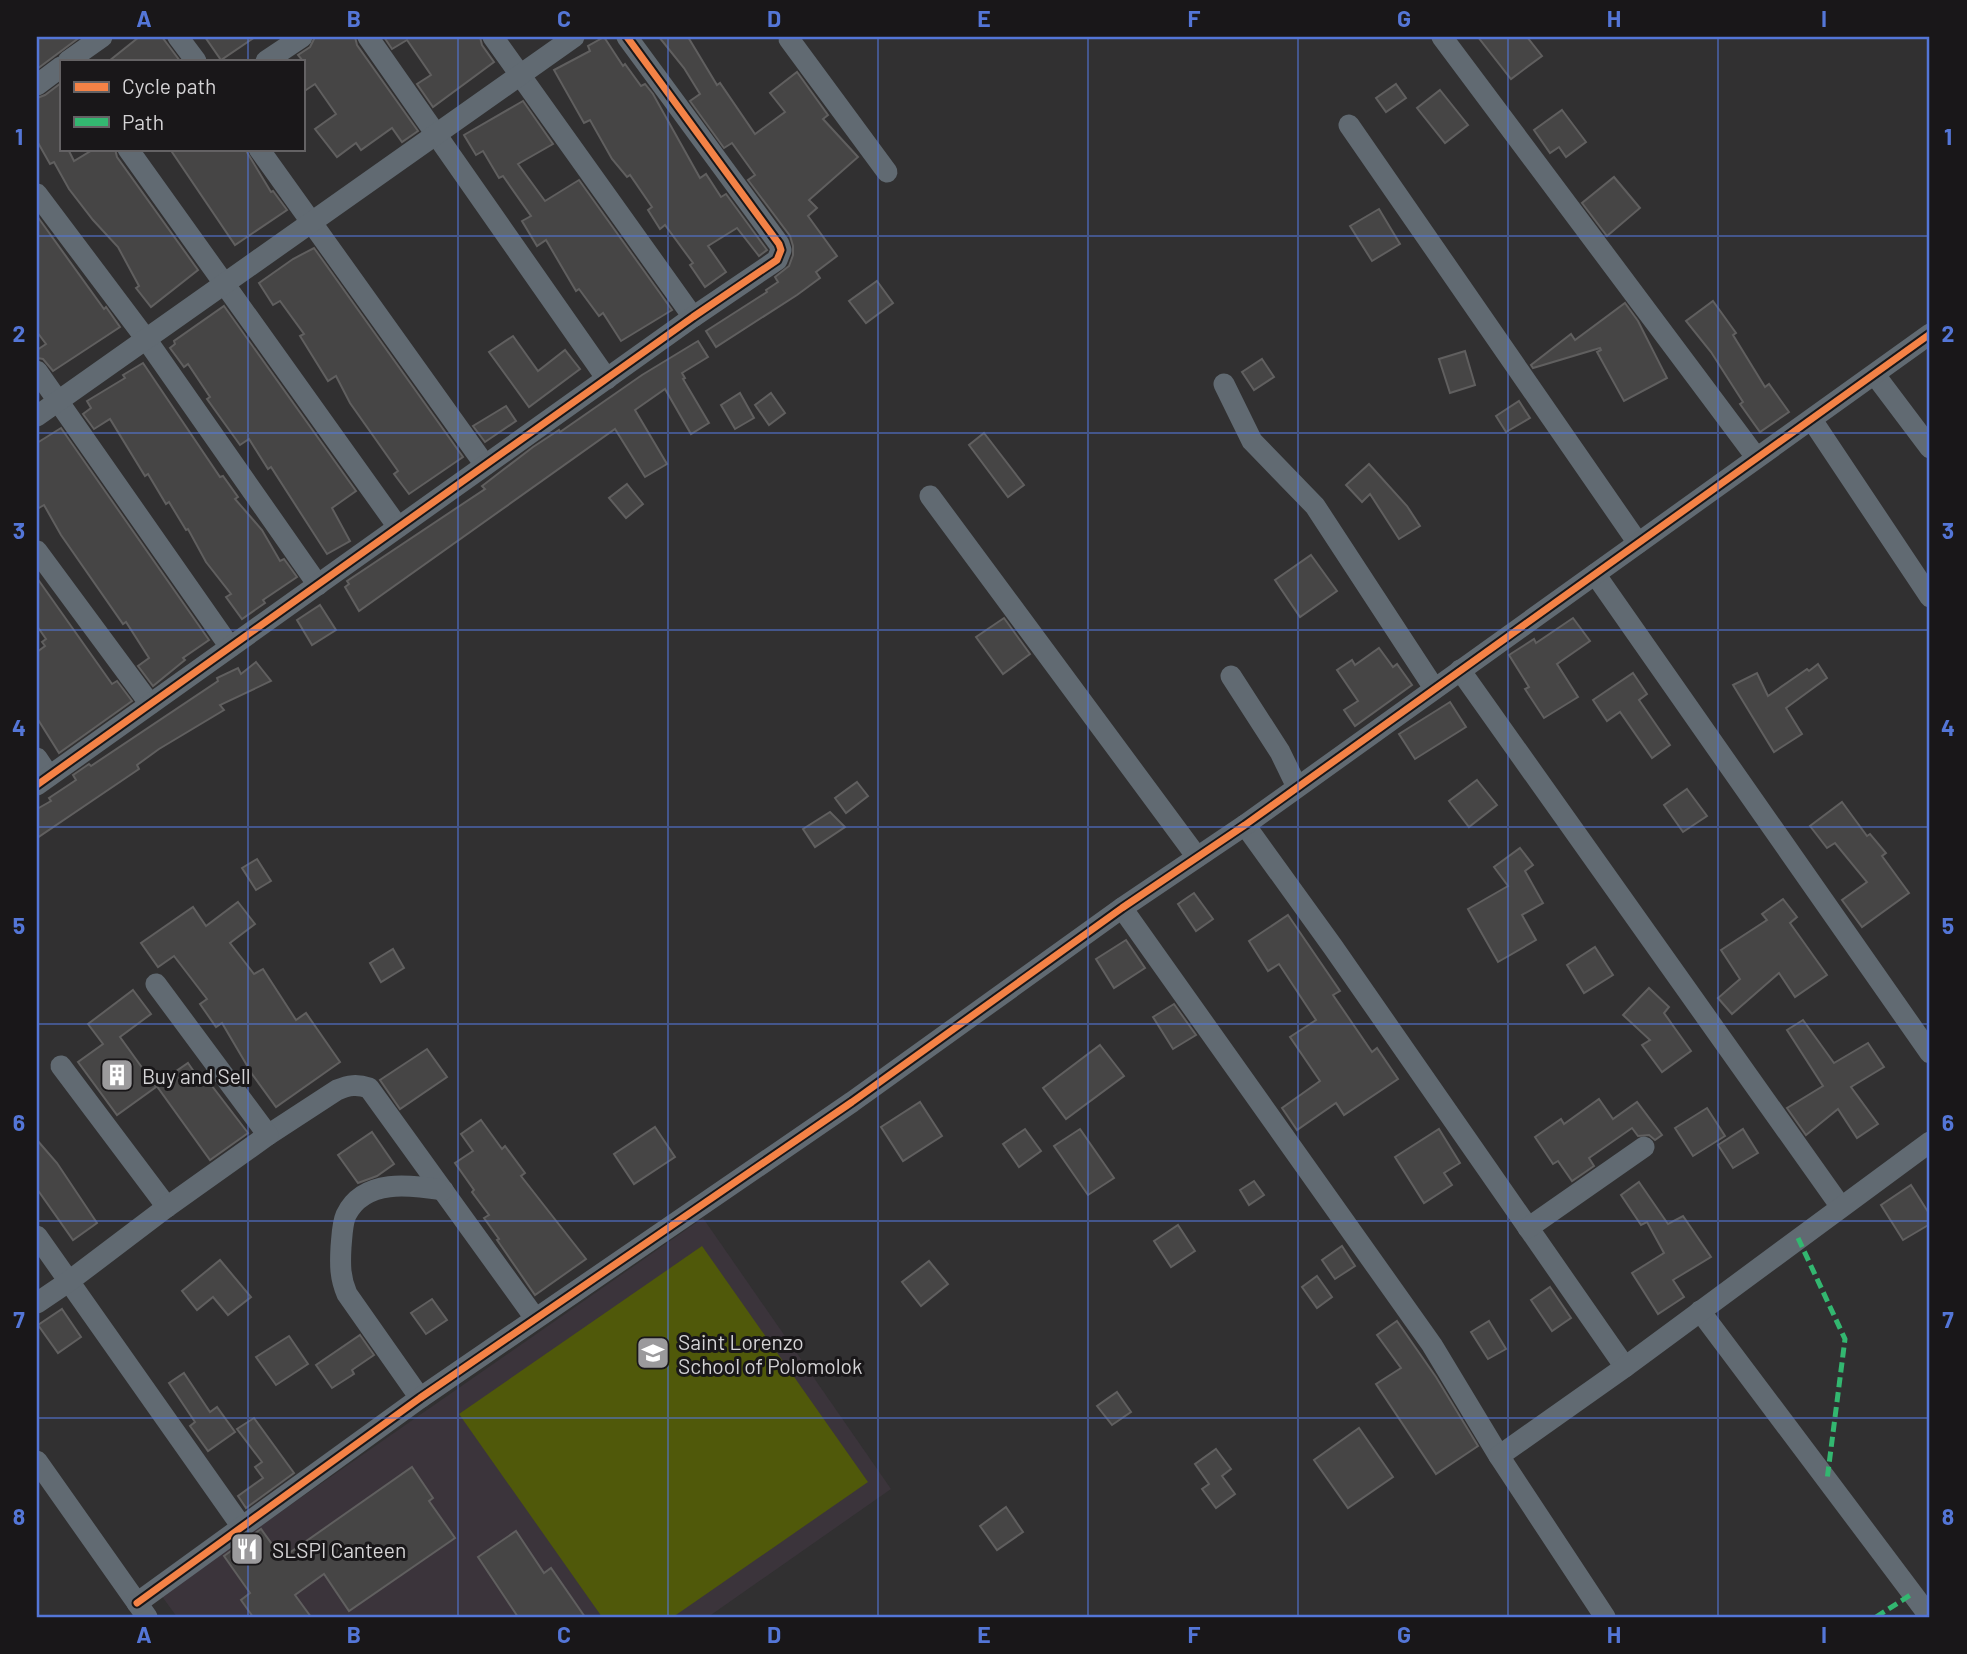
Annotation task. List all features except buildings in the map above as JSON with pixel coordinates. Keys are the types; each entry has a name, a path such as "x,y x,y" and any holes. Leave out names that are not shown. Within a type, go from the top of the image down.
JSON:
{"street":[{"path":"69,60 103,37"},
{"path":"178,37 195,60"},
{"path":"268,60 302,37"},
{"path":"368,37 607,379"},
{"path":"493,37 693,317"},
{"path":"37,416 574,37"},
{"path":"41,773 150,704 777,260 781,250 779,244 627,37"},
{"path":"1442,37 1756,457"},
{"path":"789,38 887,172"},
{"path":"37,85 60,67"},
{"path":"1349,125 1638,543"},
{"path":"129,150 398,527"},
{"path":"260,150 485,465"},
{"path":"37,194 146,339 318,585"},
{"path":"37,1461 142,1610 242,1527 420,1398 852,1102 1122,908 1245,825 1930,334"},
{"path":"37,371 230,647"},
{"path":"1875,375 1930,448"},
{"path":"1224,384 1252,441 1315,506 1434,688"},
{"path":"1812,421 1930,597"},
{"path":"930,496 1197,857"},
{"path":"37,551 150,704"},
{"path":"1595,574 1930,1053"},
{"path":"1460,670 1840,1207"},
{"path":"1231,676 1280,752 1297,787"},
{"path":"1245,825 1625,1367"},
{"path":"1122,908 1432,1345 1499,1456 1605,1617"},
{"path":"156,984 268,1135"},
{"path":"61,1066 167,1207"},
{"path":"37,1304 268,1135 337,1090 358,1085 369,1088 375,1094 535,1318"},
{"path":"1499,1456 1625,1367 1930,1142"},
{"path":"1528,1228 1644,1147"},
{"path":"420,1398 347,1294 341,1281 342,1242 345,1219 360,1199 390,1186 404,1184 443,1190"},
{"path":"37,1236 242,1527"},
{"path":"1700,1311 1930,1617"}],"shaded area":[{"name":"Saint Lorenzo School of Polomolok","path":"703,1218 891,1489 708,1617 177,1617 161,1595"}],"green space":[{"path":"702,1246 868,1482 673,1617 602,1617 459,1414"}],"marked path":[{"path":"1798,1238 1845,1339 1827,1480"},
{"path":"1876,1617 1912,1594"}],"cycle path":[{"path":"37,785 693,317 777,260 781,250 779,244 627,37"},
{"path":"137,1603 420,1398 852,1102 1122,908 1245,825 1930,334"}],"place":[{"name":"Buy and Sell","path":"117,1075"},
{"name":"Saint Lorenzo School of Polomolok","path":"653,1353"},
{"name":"SLSPI Canteen","path":"247,1549"}]}
